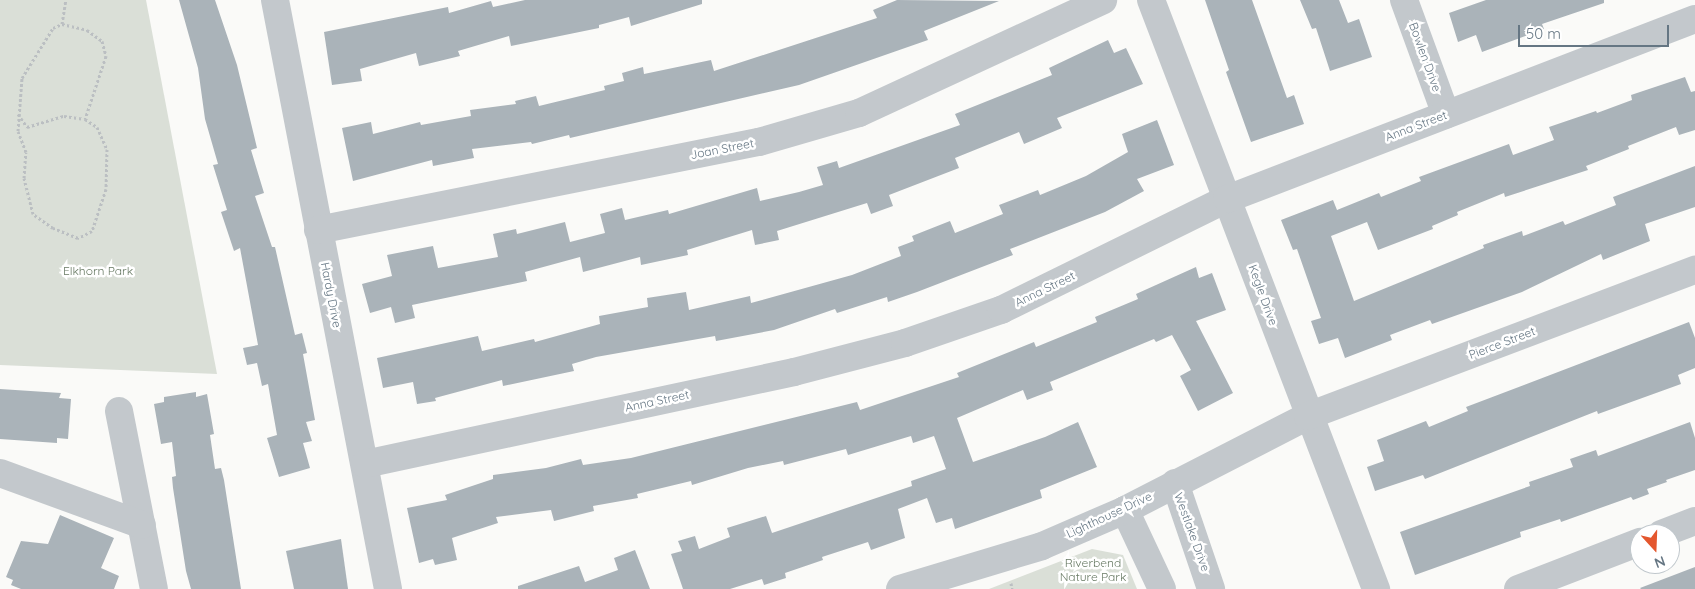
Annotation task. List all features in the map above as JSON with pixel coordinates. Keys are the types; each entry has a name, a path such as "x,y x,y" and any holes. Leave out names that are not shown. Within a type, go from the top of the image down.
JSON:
{"street":[{"name":"Hardy Drive","path":"277,0 318,230 388,589"},
{"name":"Joan Street","path":"318,230 759,142 859,113 1104,0"},
{"name":"Kegle Drive","path":"1151,0 1308,416 1376,589"},
{"name":"Bowlen Drive","path":"1404,0 1446,115"},
{"name":"Anna Street","path":"365,464 794,372 905,343 1001,310 1227,199 1695,19"},
{"name":"Pierce Street","path":"1308,416 1695,270"},
{"path":"119,411 154,589"},
{"name":"Lighthouse Drive","path":"900,589 1042,546 1125,510 1308,416"},
{"path":"0,473 142,525"},
{"name":"Westlake Drive","path":"1175,483 1205,586"},
{"path":"1125,510 1162,589"},
{"path":"1680,527 1695,521"},
{"path":"1518,589 1630,546"}],"path":[{"path":"62,24 66,0"},
{"path":"17,113 27,127 64,116 85,119 97,127 107,149 106,189 92,231 78,238 53,228 33,214 24,178 26,152 18,131 17,113 22,78 54,28 62,24 87,30 102,42 106,56 85,119"},
{"path":"1010,583 1012,589"}],"green space":[{"name":"Elkhorn Park","path":"0,0 146,0 217,374 0,365"},
{"name":"Riverbend Nature Park","path":"1092,549 1123,555 1137,589 989,589"}],"building":[{"path":"179,0 215,0 237,65 257,148 251,150 264,193 255,196 272,247 275,247 295,335 302,333 307,353 303,354 315,420 306,422 312,441 303,443 310,468 279,477 267,438 277,435 268,384 262,386 257,363 247,365 243,348 258,345 240,248 234,251 221,212 227,210 213,165 218,164 205,119 198,68"},
{"path":"525,0 702,0 702,4 631,26 629,17 599,25 599,28 511,46 509,36 458,51 460,56 419,66 416,53 360,69 362,81 332,85 324,32 448,7 449,13 491,1 493,7"},
{"path":"897,0 999,1 924,31 928,40 799,85 570,138 569,135 532,144 531,142 472,149 474,158 433,166 432,160 353,181 342,128 371,122 373,134 420,122 421,125 471,116 470,110 516,104 515,101 536,96 539,106 605,90 604,86 624,81 622,73 643,67 644,74 711,60 714,71 877,18 873,10"},
{"path":"1205,0 1252,0 1287,98 1294,95 1304,124 1251,142 1226,72 1229,70"},
{"path":"1300,0 1339,0 1348,23 1359,19 1372,57 1330,71 1316,28 1312,29"},
{"path":"1486,0 1604,0 1604,3 1542,24 1544,29 1482,52 1476,35 1458,42 1449,13"},
{"path":"1108,40 1114,53 1126,48 1143,84 1057,118 1062,128 1024,144 1019,132 955,158 959,168 889,195 893,206 871,214 867,203 777,231 779,240 755,245 752,230 687,250 688,255 641,265 640,257 583,272 580,257 525,272 527,281 412,305 415,318 395,323 391,307 370,313 362,284 392,276 387,255 433,246 438,268 498,257 493,234 516,229 517,234 565,222 570,242 605,233 600,214 622,208 625,220 668,210 669,214 757,188 760,201 823,185 817,167 837,161 839,168 960,125 955,114 1052,75 1049,68"},
{"path":"1685,77 1691,92 1695,91 1695,130 1679,135 1676,127 1628,146 1629,149 1586,166 1588,170 1505,197 1504,193 1457,212 1458,215 1432,226 1433,229 1378,250 1367,222 1331,236 1354,301 1484,248 1483,245 1522,231 1523,236 1563,221 1565,225 1616,205 1613,197 1695,166 1695,207 1645,224 1650,241 1603,260 1601,254 1522,292 1432,324 1430,320 1390,335 1392,340 1345,358 1338,338 1319,344 1311,321 1321,318 1297,249 1293,250 1281,220 1333,200 1337,210 1379,193 1381,197 1421,181 1419,177 1509,144 1513,155 1554,140 1549,127 1596,111 1597,113 1632,100 1631,95"},
{"path":"1157,120 1174,165 1137,179 1144,191 1105,212 1010,249 1013,255 917,292 888,302 887,297 837,313 835,309 774,330 716,341 715,336 596,357 572,364 574,371 503,386 502,380 435,398 436,401 417,404 413,382 383,388 377,358 478,336 482,351 534,339 535,342 600,324 599,316 648,307 647,298 686,292 689,310 750,296 751,303 852,275 901,256 898,247 914,241 912,236 950,221 955,233 1003,214 999,205 1038,190 1040,195 1086,176 1128,152 1122,134"},
{"path":"1196,267 1199,278 1212,273 1226,310 1196,321 1233,393 1198,411 1180,376 1191,370 1172,335 1156,342 1154,339 1050,382 1053,390 1027,400 1023,390 957,418 973,462 1045,437 1078,422 1097,467 1040,490 1042,498 955,529 952,518 936,523 927,498 898,509 905,538 871,550 868,542 822,557 823,560 785,573 786,578 764,585 762,579 730,589 683,589 671,554 682,551 678,541 695,536 699,549 730,537 727,528 766,516 772,533 912,486 911,481 946,469 934,436 913,443 911,436 848,455 846,449 784,465 783,461 748,468 692,485 691,481 637,494 638,498 593,506 594,511 554,521 551,510 496,517 498,523 452,538 457,560 435,565 433,559 419,563 407,508 447,500 445,495 493,479 493,475 546,468 581,459 583,465 631,458 857,402 860,410 959,377 957,373 1034,342 1036,347 1097,322 1095,317 1138,299 1136,294"},
{"path":"1689,322 1695,338 1695,368 1678,375 1681,384 1598,414 1597,411 1425,479 1423,475 1375,491 1367,467 1384,461 1377,440 1426,421 1429,427 1468,411 1466,407"},
{"path":"0,389 61,393 59,398 71,399 68,439 57,438 57,443 0,439"},
{"path":"196,392 196,397 207,394 214,434 210,435 215,469 221,468 224,480 241,589 191,589 186,571 173,488 172,477 176,476 172,442 161,444 154,404 164,402 164,397"},
{"path":"1690,422 1695,438 1695,470 1647,489 1649,494 1633,500 1631,497 1561,522 1560,519 1520,532 1521,537 1415,575 1400,532 1530,486 1529,482 1573,467 1570,459 1596,450 1598,456"},
{"path":"60,515 114,538 101,568 119,576 114,589 21,589 11,585 13,580 6,577 21,541 48,544"},
{"path":"341,539 348,589 294,589 286,551"},
{"path":"635,550 650,589 518,589 518,586 579,566 585,582 618,570 614,558"},
{"path":"1695,567 1695,589 1640,588 1680,574"}]}
